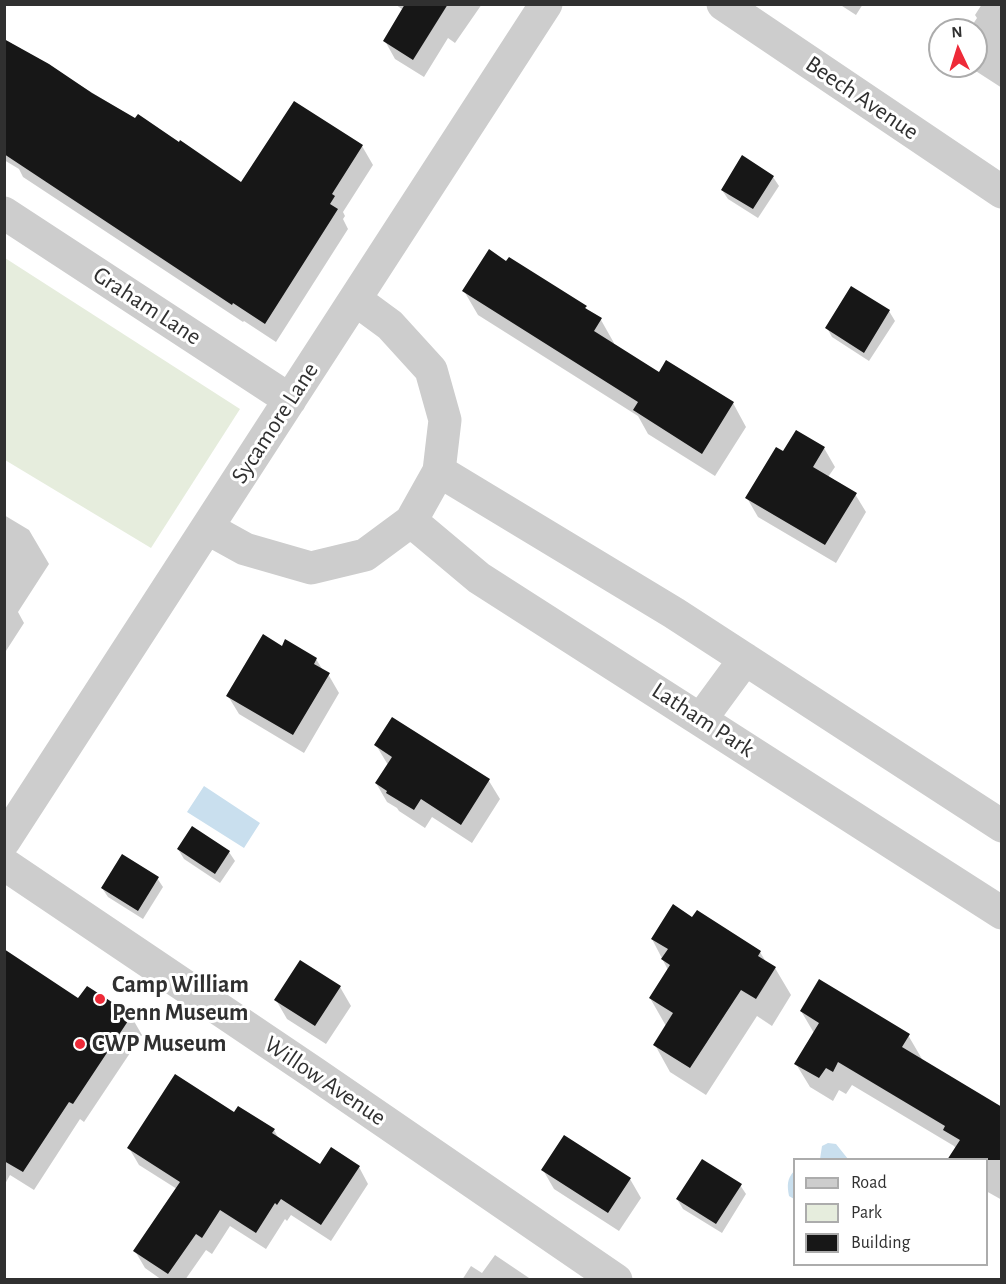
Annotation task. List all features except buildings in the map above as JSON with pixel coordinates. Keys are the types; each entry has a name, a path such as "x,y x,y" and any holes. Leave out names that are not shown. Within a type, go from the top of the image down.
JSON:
{"street":[{"name":"Sycamore Lane","path":"4,841 546,4"},
{"name":"Beech Avenue","path":"723,4 1002,192"},
{"name":"Graham Lane","path":"4,213 290,400"},
{"path":"207,528 245,549 310,568 365,555 411,521 439,471 445,420 431,370 390,325 356,300"},
{"path":"439,471 674,613 1002,826"},
{"name":"Latham Park","path":"411,521 479,578 1002,913"},
{"path":"701,719 745,659"},
{"name":"Willow Avenue","path":"4,864 314,1073 606,1277"}],"green space":[{"path":"5,258 240,409 151,548 5,460"}],"water":[{"path":"204,786 260,823 244,848 187,812"},
{"path":"828,1143 836,1144 847,1158 820,1158 822,1146"},
{"path":"793,1172 793,1198 789,1196 790,1177"}],"place":[{"name":"Camp William Penn Museum","path":"100,999"},
{"name":"CWP Museum","path":"80,1044"}]}
